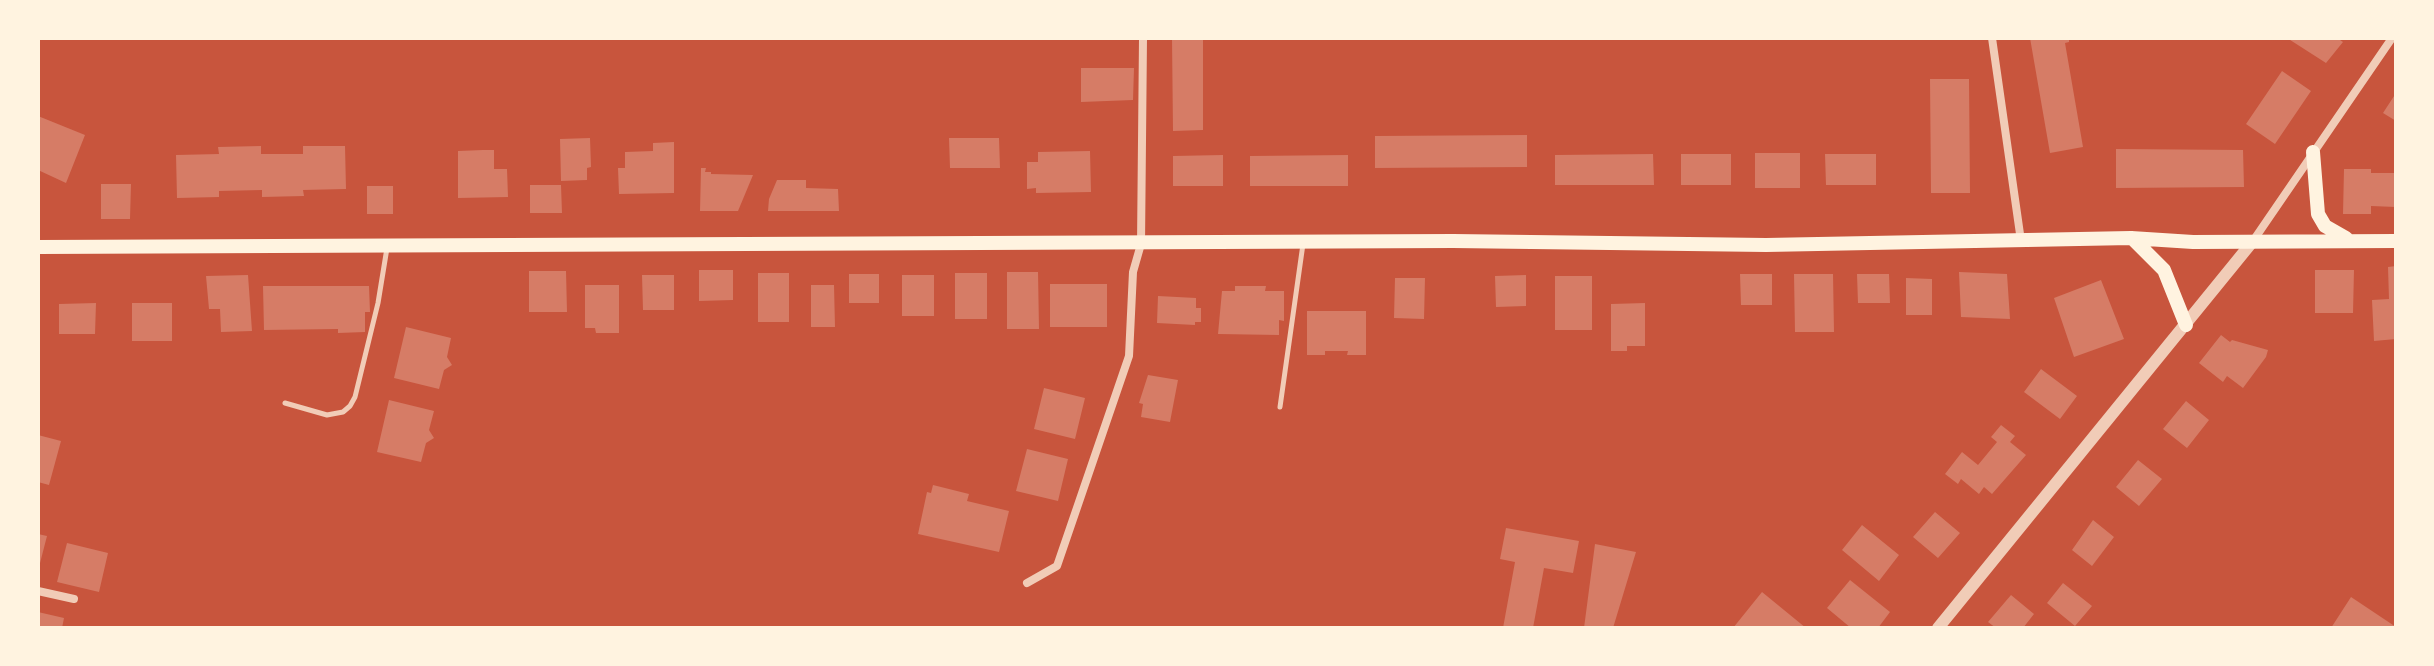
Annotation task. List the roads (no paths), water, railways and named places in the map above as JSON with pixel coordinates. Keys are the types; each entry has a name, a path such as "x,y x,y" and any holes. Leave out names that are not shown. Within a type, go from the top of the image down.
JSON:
{"main road":[{"path":"2313,152 2318,214 2330,230 2350,240"},
{"path":"2131,238 2164,270 2186,325"},
{"path":"38,247 1614,241 1766,245 2131,238 2193,242 2396,241"}],"street":[{"path":"1027,583 1057,566 1125,375 1129,356 1133,272 1141,244 1143,38"},
{"path":"1992,38 2021,241"},
{"path":"1938,628 2253,241 2392,38"},
{"path":"38,591 74,599"}],"lane":[{"path":"1280,407 1303,243"},
{"path":"285,403 327,415 343,412 350,406 355,397 378,303 387,247"}]}
